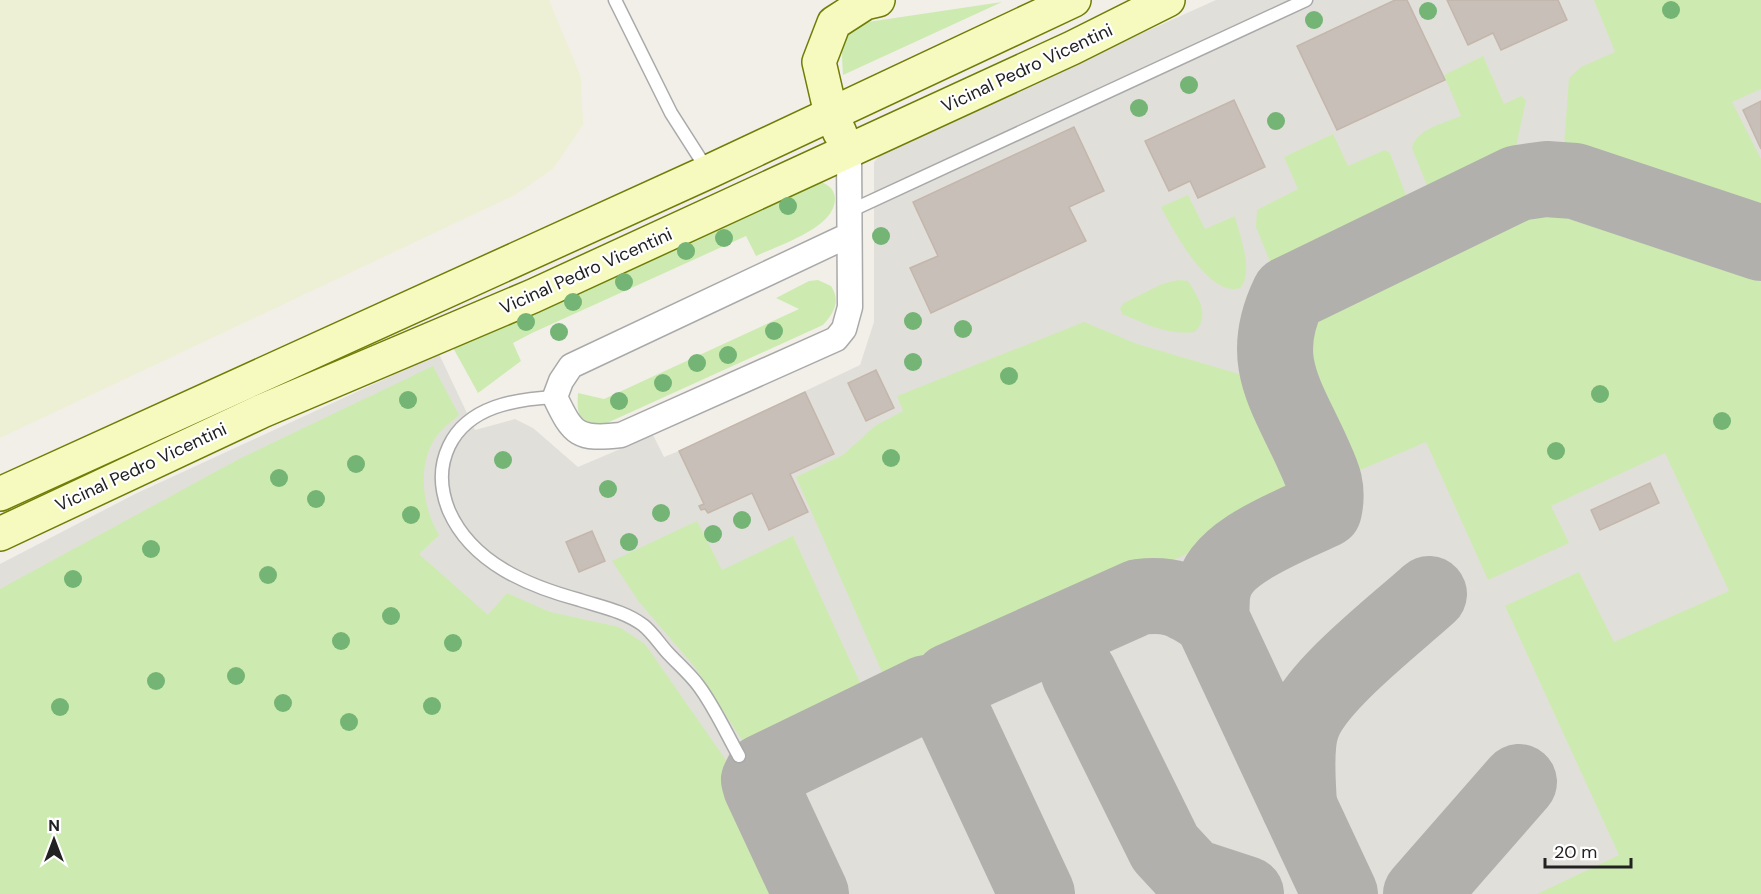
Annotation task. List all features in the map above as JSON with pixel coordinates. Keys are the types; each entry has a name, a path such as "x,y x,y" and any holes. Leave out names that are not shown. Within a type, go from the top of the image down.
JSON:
{"street":[{"path":"849,223 571,366 561,381 555,397 567,423 579,435 596,438 621,435 836,339 844,329 850,307 849,151 831,114 819,62 834,23 865,3 878,0"},
{"name":"Vicinal Pedro Vicentini","path":"0,494 708,172 1074,0"},
{"name":"Vicinal Pedro Vicentini","path":"0,534 262,411 533,296 849,151 1168,0"}],"lane":[{"path":"615,0 671,113 708,172"},
{"path":"849,223 1306,0"},
{"path":"555,397 517,399 491,409 470,420 452,440 443,458 441,478 445,502 457,528 481,554 520,580 620,612 644,625 699,686 739,756"}],"shaded area":[{"path":"1216,0 1761,0 1761,894 0,894 0,564 135,494 439,354 475,430 515,419 533,428 578,467 653,435 664,457 679,451 860,365 874,322 874,162 887,148"}],"green space":[{"path":"0,0 549,0 581,77 583,125 553,169 515,195 0,438"},
{"path":"1594,0 1761,0 1761,89 1732,102 1761,159 1761,222 1563,160 1569,78 1581,67 1615,52"},
{"path":"1002,2 843,75 842,58 845,39 861,23"},
{"path":"1483,56 1504,104 1521,96 1526,100 1514,156 1507,166 1441,199 1432,197 1412,148 1415,141 1425,131 1461,116 1444,75"},
{"path":"1333,134 1348,166 1385,150 1390,153 1409,203 1401,217 1292,269 1271,264 1256,227 1257,210 1298,189 1284,157"},
{"path":"817,180 831,189 835,198 833,209 817,227 756,256 746,236 532,333 513,343 521,361 478,393 452,346"},
{"path":"1188,195 1205,229 1235,216 1246,263 1246,273 1240,288 1228,288 1216,283 1205,273 1183,245 1161,207"},
{"path":"1540,197 1591,202 1761,262 1761,894 1537,894 1619,855 1505,606 1579,572 1614,642 1729,591 1665,453 1551,506 1569,543 1488,580 1426,442 1360,470 1329,429 1304,384 1298,360 1298,337 1307,314 1327,293 1519,202"},
{"path":"818,280 831,286 836,297 835,307 823,325 607,423 586,421 579,414 578,393 604,399 799,309 776,298 809,281"},
{"path":"1178,280 1188,281 1201,306 1202,319 1195,332 1167,331 1122,314 1120,308 1124,303 1162,284"},
{"path":"1084,322 1137,344 1239,374 1251,385 1269,415 1302,501 890,690 796,477 843,455 875,426 903,411 897,396"},
{"path":"433,366 459,415 438,434 426,458 425,498 439,535 419,554 488,615 507,593 550,612 619,627 645,644 730,766 787,894 0,894 0,589 239,459"},
{"path":"697,521 722,570 793,536 868,700 751,754 694,666 639,602 612,561"}],"building":[{"path":"1395,0 1407,0 1445,80 1337,130 1297,46"},
{"path":"1447,0 1558,0 1567,20 1501,50 1493,33 1468,45"},
{"path":"1234,100 1265,167 1198,198 1190,181 1169,191 1145,141"},
{"path":"1761,101 1761,149 1743,110"},
{"path":"1074,127 1104,191 1069,207 1086,241 931,313 910,268 938,256 913,202"},
{"path":"876,370 894,408 866,421 848,383"},
{"path":"805,392 834,454 790,474 808,512 769,530 752,493 708,513 705,509 701,510 699,506 704,504 679,451"},
{"path":"1650,483 1659,503 1600,530 1591,510"},
{"path":"592,531 605,561 579,572 566,542"}],"taxiway":[{"path":"1340,894 1211,618 1213,590 1218,576 1229,563 1259,541 1324,510 1326,494 1322,474 1285,394 1275,358 1275,338 1289,294 1518,183 1546,179 1575,181 1761,243"},
{"path":"1299,806 1298,742 1303,723 1311,707 1341,673 1429,594"},
{"path":"1037,894 946,699 946,688 951,681 1139,597 1170,597 1211,618"},
{"path":"1079,674 1165,848 1191,876 1246,894"},
{"path":"811,894 761,787 759,780 763,772 926,693 936,692 946,699"},
{"path":"1421,894 1519,782"}]}
